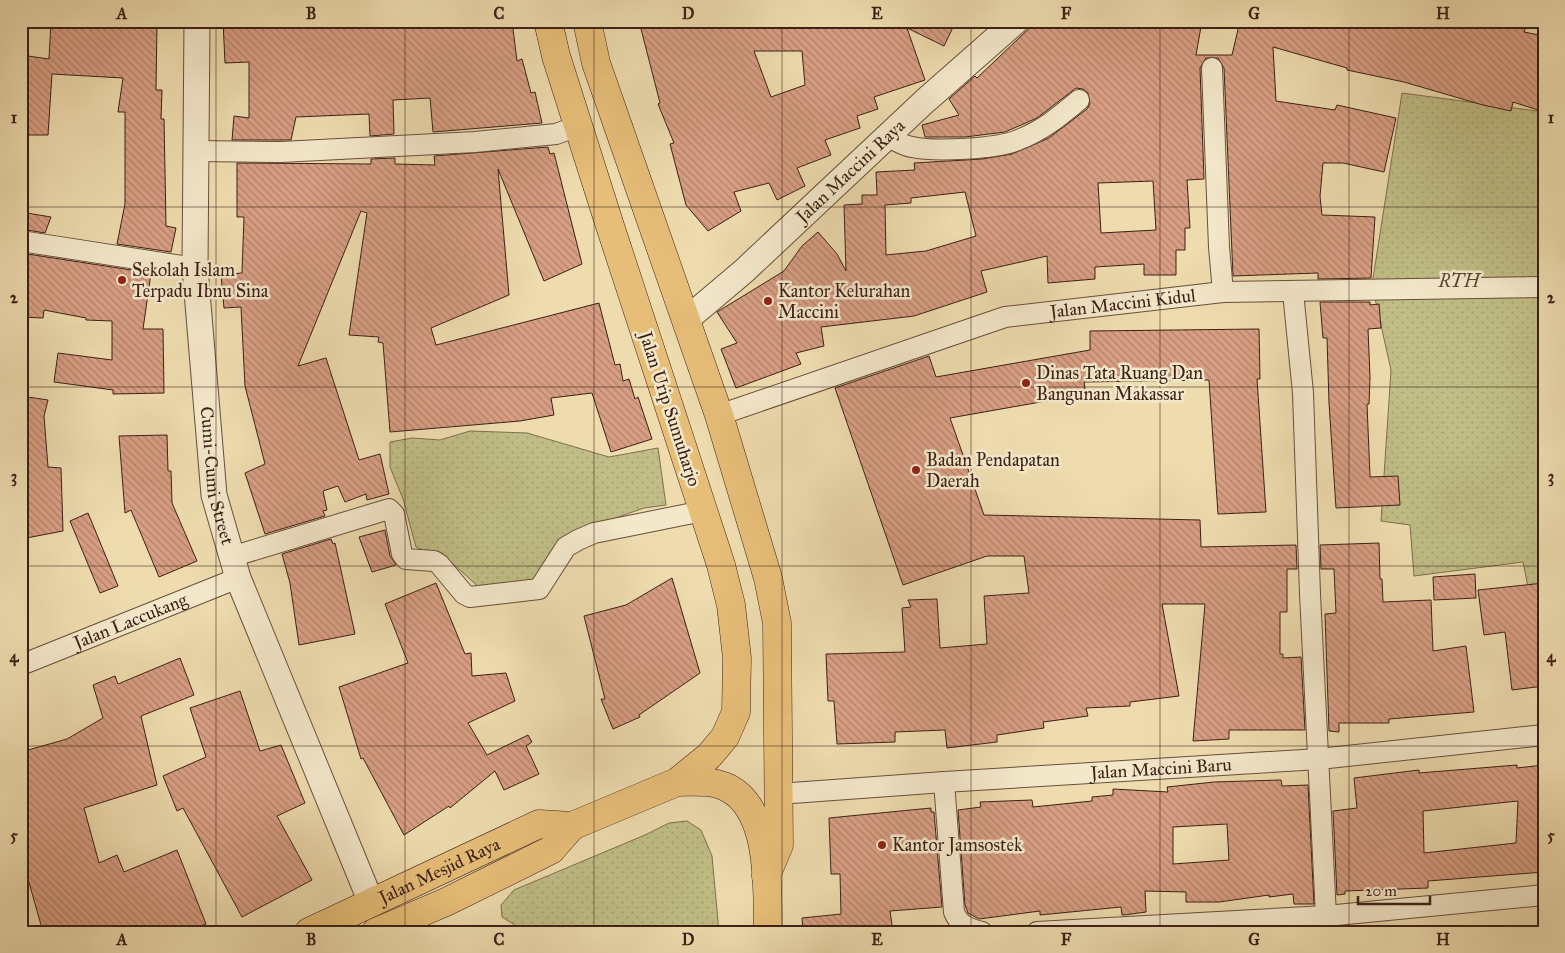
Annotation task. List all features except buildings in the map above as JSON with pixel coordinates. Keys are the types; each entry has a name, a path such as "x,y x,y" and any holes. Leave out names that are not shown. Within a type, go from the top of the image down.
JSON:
{"highway":[{"name":"Jalan Urip Sumuharjo","path":"548,21 578,126 703,510 731,605 737,658 736,712 725,737 710,756 677,782"},
{"path":"587,21 596,63 719,415 768,578 777,623 778,845 766,876"},
{"path":"677,782 714,783 727,787 736,794 758,822 766,876 768,932"},
{"name":"Jalan Mesjid Raya","path":"376,932 446,902 551,850 572,826 677,782"},
{"name":"Jalan Mesjid Raya","path":"309,932 539,824 572,826"}],"street":[{"name":"Cumi-Cumi Street","path":"197,21 195,268 214,495 234,567 371,902"},
{"name":"Jalan Maccini Raya","path":"686,320 744,271 925,101 1016,21"},
{"path":"1212,68 1219,246 1223,292"},
{"path":"888,136 910,147 928,149 1007,143 1032,134 1053,122 1079,100"},
{"path":"196,151 281,152 484,141 556,134 578,126"},
{"path":"21,241 195,268"},
{"name":"Jalan Maccini Kidul","path":"719,415 1005,317 1223,292 1544,287"},
{"path":"1293,292 1303,393 1310,594 1320,759 1326,916"},
{"name":"Jalan Laccukang","path":"21,665 234,567 389,509 394,514 402,554 406,558 434,561 439,564 464,594 475,597 538,589 566,547 594,533 703,510"},
{"name":"Jalan Maccini Baru","path":"778,794 1320,759 1544,735"},
{"path":"944,782 954,912 960,923 970,929 982,932"},
{"path":"1036,932 1326,916 1544,895"}],"green space":[{"name":"RTH","path":"1402,93 1544,112 1544,590 1529,592 1523,562 1414,576 1410,525 1381,521 1391,370 1372,285"},
{"path":"470,431 527,433 609,457 658,448 666,505 644,508 564,536 537,582 482,590 451,562 416,547 403,499 390,467 390,442 412,438 440,440"},
{"path":"687,821 701,830 712,856 719,932 526,932 502,917 501,905 514,890 669,823"}],"place":[{"name":"Sekolah Islam Terpadu Ibnu Sina","path":"122,280"},
{"name":"Kantor Kelurahan Maccini","path":"768,301"},
{"name":"Dinas Tata Ruang Dan Bangunan Makassar","path":"1026,383"},
{"name":"Badan Pendapatan Daerah","path":"916,470"},
{"name":"Kantor Jamsostek","path":"882,845"}]}
